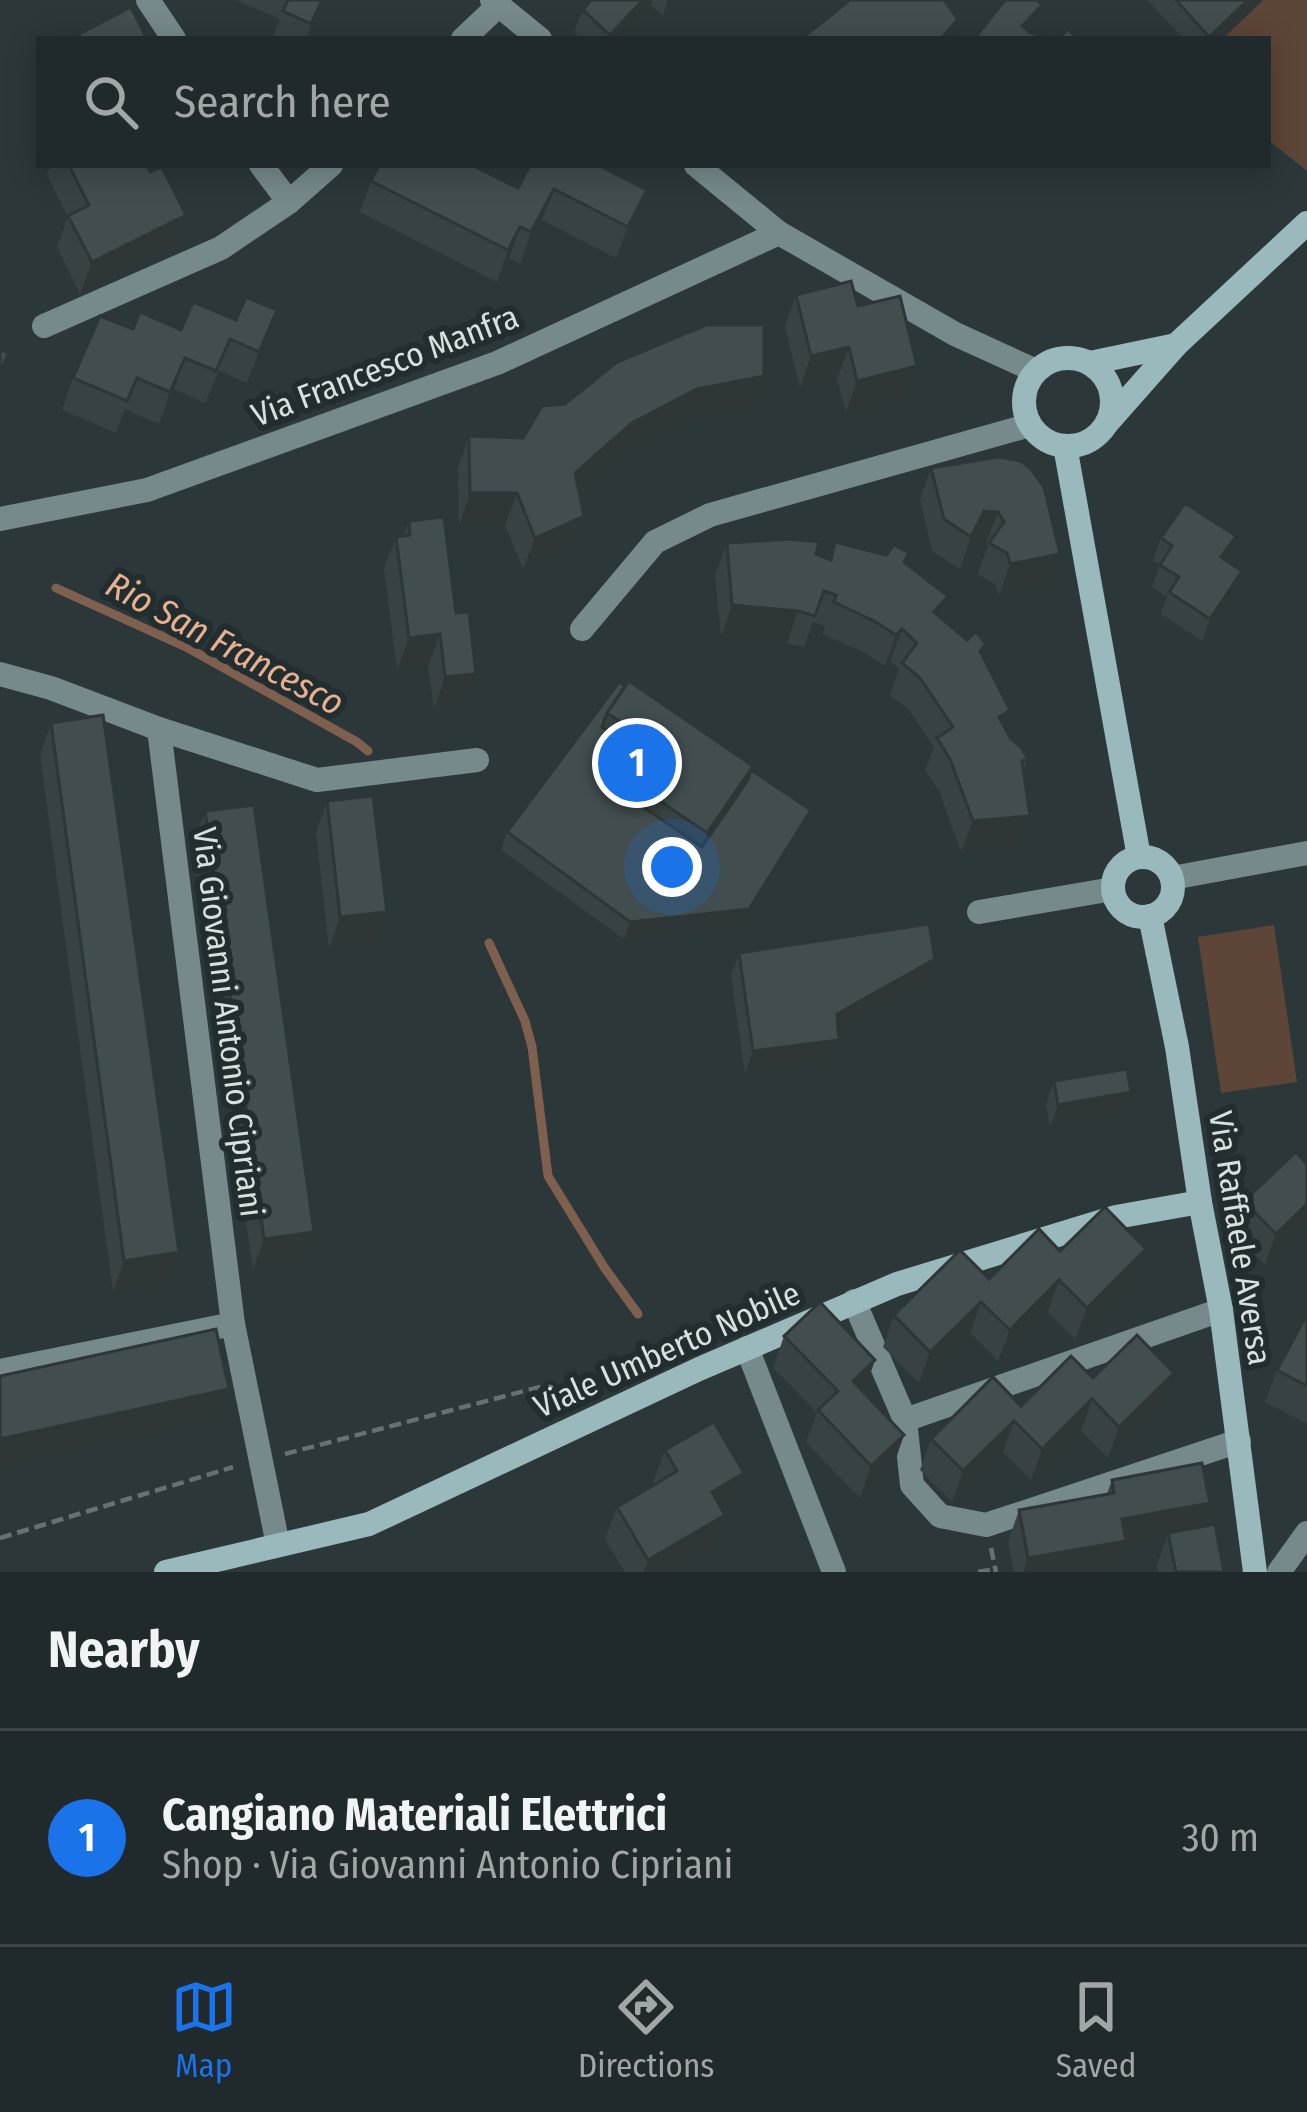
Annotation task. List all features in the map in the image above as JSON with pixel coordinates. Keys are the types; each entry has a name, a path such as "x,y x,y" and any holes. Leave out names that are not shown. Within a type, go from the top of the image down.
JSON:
{"main road":[{"path":"1108,422 1112,409 1109,382 1090,363 1076,358 1048,362 1028,384 1024,412 1039,436 1065,446 1090,441 1101,433 1176,345 1307,224"},
{"path":"1090,363 1176,345"},
{"path":"1065,446 1139,857"},
{"path":"1139,857 1159,862 1172,878 1169,903 1150,916 1130,914 1115,899 1114,880 1123,865 1139,857"},
{"name":"Via Raffaele Aversa","path":"1150,916 1221,1310 1255,1572"},
{"name":"Viale Umberto Nobile","path":"166,1572 216,1566 278,1545 369,1524 747,1348 897,1284 1116,1217 1200,1202"}],"street":[{"path":"148,0 172,36"},
{"path":"467,36 495,3 535,36"},
{"path":"263,168 289,202"},
{"path":"44,326 221,248 289,202 328,168"},
{"path":"699,168 779,233 955,334 1036,371"},
{"name":"Via Francesco Manfra","path":"0,519 147,490 496,363 779,233"},
{"path":"582,629 655,542 710,514 1030,425"},
{"path":"0,674 317,780 477,760"},
{"name":"Via Giovanni Antonio Cipriani","path":"159,729 233,1324 278,1545"},
{"path":"1172,878 1307,854"},
{"path":"979,912 1113,889"},
{"path":"854,1301 905,1420 912,1485 940,1516 986,1525 1239,1441"},
{"path":"905,1420 1221,1310"},
{"path":"0,1371 233,1324"},
{"path":"747,1348 834,1572"},
{"path":"1279,1572 1307,1533"}],"path":[{"path":"0,1538 260,1458 551,1384 579,1425"},
{"path":"978,1572 996,1569"}],"shaded area":[{"path":"1263,0 1307,0 1307,171 1271,142 1271,36 1225,36"},
{"path":"1274,925 1297,1082 1221,1093 1198,937"}],"building":[{"path":"288,0 322,0 311,24 283,11"},
{"path":"591,0 643,0 610,35 583,10"},
{"path":"850,0 944,0 958,19 944,36 805,36"},
{"path":"1005,0 1037,0 1042,5 1022,26 1047,36 976,36"},
{"path":"1176,0 1248,0 1210,36"},
{"path":"131,7 146,36 80,36"},
{"path":"70,168 148,168 150,172 162,168 186,215 92,262 68,216 89,205"},
{"path":"378,168 478,168 518,188 528,168 604,168 647,190 628,227 554,189 531,232 520,227 508,250 371,181"},
{"path":"851,281 858,306 900,296 917,366 857,381 849,347 811,356 796,295"},
{"path":"246,297 277,310 259,352 230,339 216,371 185,358 170,392 137,378 127,401 73,378 100,316 133,329 140,312 181,330 193,302 236,320"},
{"path":"706,325 764,325 764,376 697,389 632,423 575,473 584,516 535,538 517,493 470,493 469,436 523,438 542,406 565,404 617,362"},
{"path":"0,349 9,353 0,372"},
{"path":"999,457 1021,461 1044,487 1060,554 1010,564 1007,553 989,543 1004,522 998,512 984,511 971,537 944,519 931,468"},
{"path":"1185,503 1236,536 1221,557 1242,571 1210,619 1169,592 1179,577 1160,565 1172,546 1161,538"},
{"path":"444,517 456,613 469,612 476,674 445,677 440,634 409,638 396,537 410,535 409,521"},
{"path":"819,542 816,554 831,560 835,542 886,555 894,545 909,553 904,562 948,596 934,612 967,640 976,632 986,644 980,651 1010,710 999,717 1028,759 1022,761 1030,816 973,821 937,738 953,727 920,678 902,663 917,643 902,629 896,635 834,602 836,595 824,591 815,616 732,605 727,543"},
{"path":"629,681 753,766 707,833 604,763 628,727 607,713"},
{"path":"619,682 625,686 602,727 620,740 599,777 702,847 751,770 811,810 749,909 630,922 507,832"},
{"path":"103,715 179,1252 124,1261 51,723"},
{"path":"373,796 387,912 340,917 327,801"},
{"path":"254,805 314,1232 264,1239 205,811"},
{"path":"929,924 935,959 837,1014 839,1040 753,1051 739,953"},
{"path":"1127,1069 1131,1092 1058,1105 1054,1081"},
{"path":"1296,1152 1307,1164 1307,1204 1276,1234 1244,1201"},
{"path":"1105,1207 1146,1249 1087,1308 1059,1280 1010,1330 981,1302 930,1352 894,1315 960,1250 989,1279 1039,1229 1060,1251"},
{"path":"820,1302 875,1360 853,1381 904,1435 871,1466 818,1410 838,1391 784,1336"},
{"path":"1307,1314 1307,1386 1277,1370"},
{"path":"216,1329 229,1389 0,1439 0,1376"},
{"path":"1137,1335 1174,1373 1119,1427 1092,1399 1042,1449 1014,1421 963,1471 931,1439 993,1377 1021,1406 1071,1356 1093,1378"},
{"path":"714,1422 744,1473 712,1492 725,1515 648,1560 617,1507 677,1471 665,1450"},
{"path":"1202,1463 1210,1503 1122,1519 1126,1541 1028,1558 1019,1510 1114,1493 1112,1480"},
{"path":"1215,1524 1224,1572 1176,1572 1168,1533"}],"waterway":[{"name":"Rio San Francesco","path":"56,588 188,648 368,751"},
{"name":"Rio San Francesco","path":"489,943 532,1047 548,1176 638,1314"}],"place":[{"name":"Cangiano Materiali Elettrici","path":"637,763"}]}
